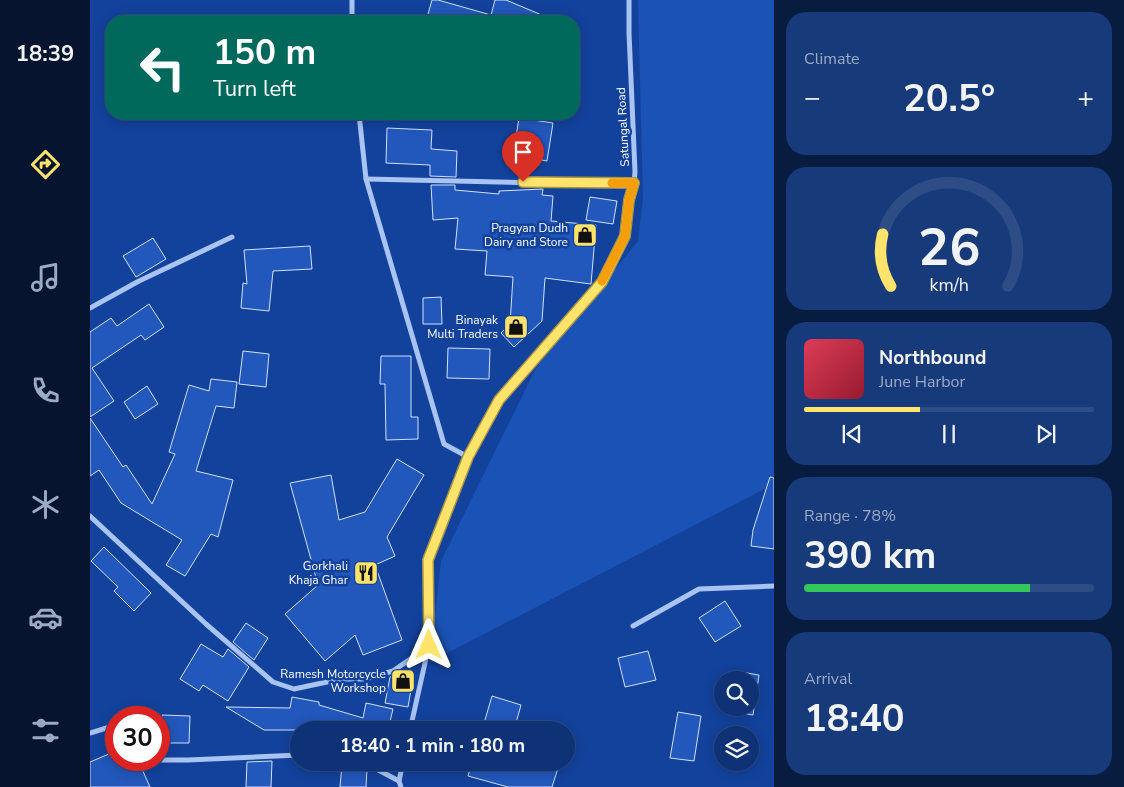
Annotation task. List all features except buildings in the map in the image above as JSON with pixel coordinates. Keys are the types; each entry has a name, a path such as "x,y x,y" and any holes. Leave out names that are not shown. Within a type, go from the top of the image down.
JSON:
{"street":[{"path":"352,0 352,15"},
{"name":"Satungal Road","path":"412,721 429,645 428,560 468,457 499,400 602,282 625,236 629,200 634,183 629,0"},
{"path":"360,120 366,179 444,444 468,457"},
{"path":"366,179 580,184 634,183"},
{"path":"90,308 139,281 232,237"},
{"path":"90,516 206,624 273,682 294,689 341,679 365,679 392,671 429,645"},
{"path":"633,626 699,589 774,586"},
{"path":"90,733 105,728"},
{"path":"170,760 290,755"},
{"path":"380,771 399,781"},
{"path":"401,771 399,781 401,787"}],"shaded area":[{"path":"638,0 774,0 774,484 430,662 441,561 536,368 638,241 643,199"}],"slow traffic":[{"path":"602,281 625,236 629,200 634,183 612,183"}],"place":[{"name":"Pragyan Dudh Dairy and Store","path":"585,235"},
{"name":"Binayak Multi Traders","path":"516,327"},
{"name":"Gorkhali Khaja Ghar","path":"366,573"},
{"name":"Ramesh Motorcycle Workshop","path":"403,681"}],"route":[{"path":"429,645 428,560 468,457 499,400 602,282 625,236 629,200 634,183 523,182"}]}
